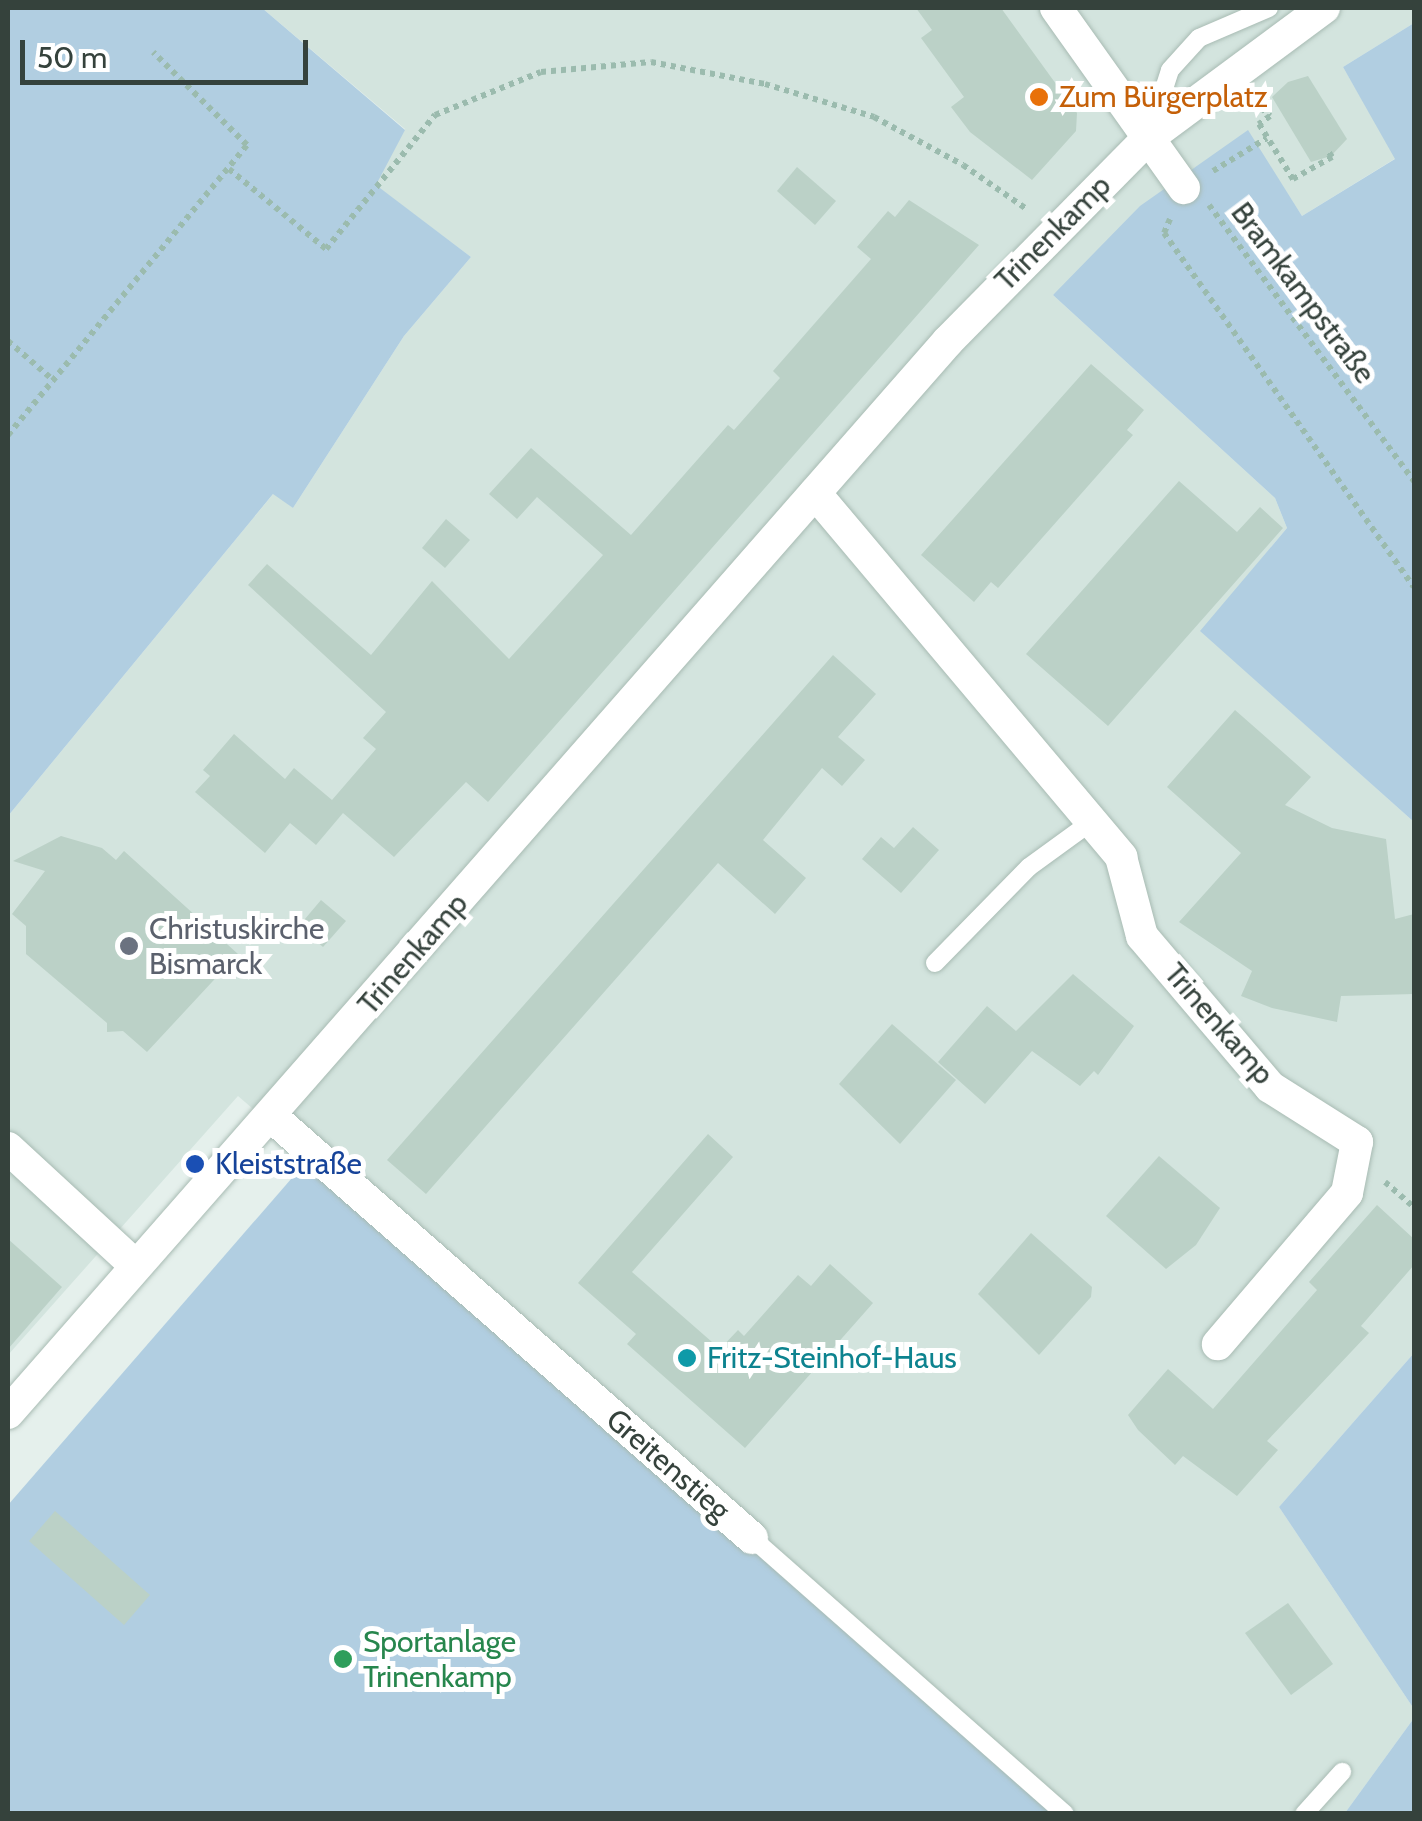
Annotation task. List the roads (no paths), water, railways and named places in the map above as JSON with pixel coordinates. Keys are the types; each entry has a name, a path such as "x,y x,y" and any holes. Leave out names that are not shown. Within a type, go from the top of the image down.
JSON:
{"street":[{"path":"1056,8 1184,188"},
{"name":"Trinenkamp","path":"8,1412 815,492 1054,229 1148,138 1324,8"},
{"name":"Trinenkamp","path":"815,492 1121,857 1142,936 1270,1087 1357,1142 1347,1193 1218,1344"},
{"name":"Greitenstieg","path":"271,1116 752,1538"},
{"path":"8,1148 136,1266"}],"lane":[{"path":"1148,138 1170,70 1199,38 1269,8"},
{"path":"935,962 1029,867 1091,822"},
{"name":"Greitenstieg","path":"752,1538 1065,1814"},
{"path":"1304,1814 1342,1772"}],"place":[{"name":"Zum Bürgerplatz","path":"1039,97"},
{"name":"Christuskirche Bismarck","path":"129,946"},
{"name":"Kleiststraße","path":"195,1164"},
{"name":"Fritz-Steinhof-Haus","path":"687,1358"},
{"name":"Sportanlage Trinenkamp","path":"343,1659"}]}
